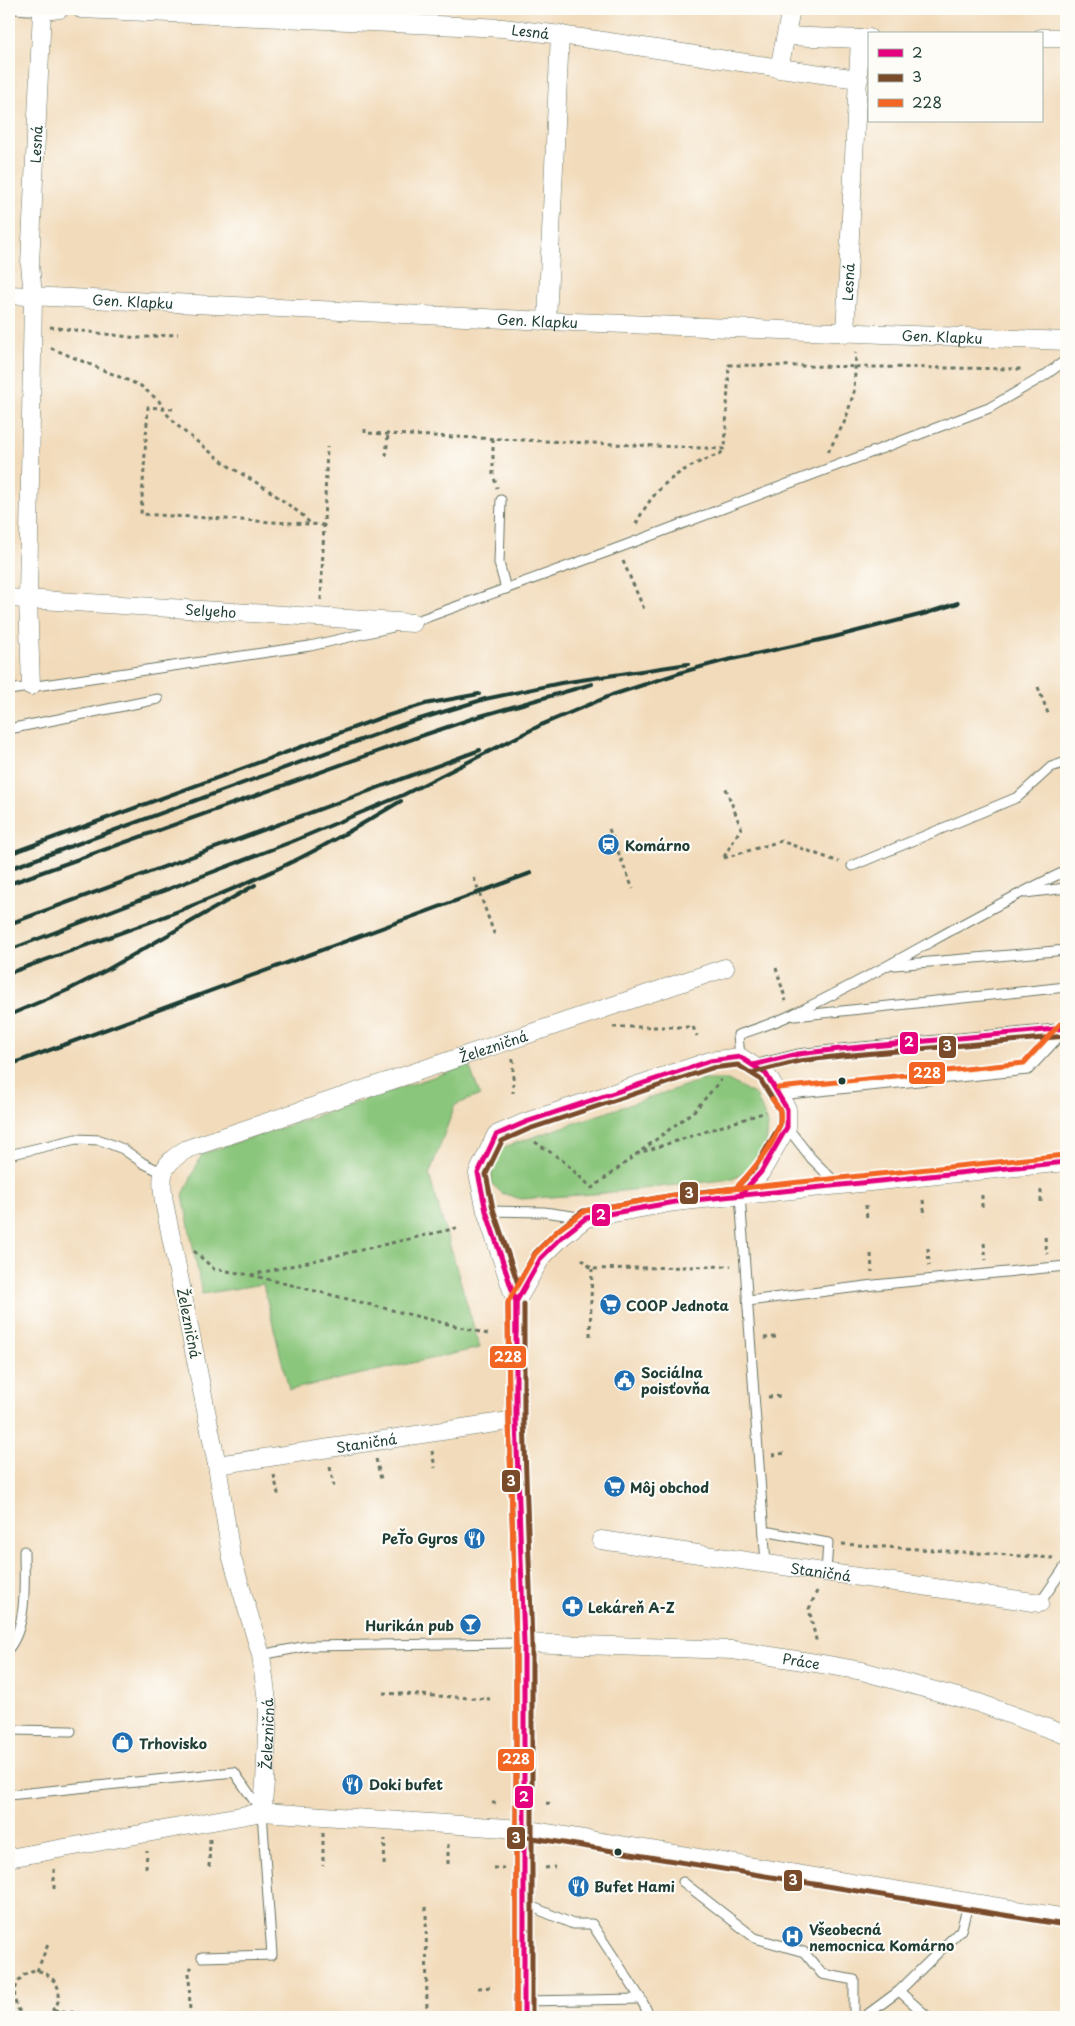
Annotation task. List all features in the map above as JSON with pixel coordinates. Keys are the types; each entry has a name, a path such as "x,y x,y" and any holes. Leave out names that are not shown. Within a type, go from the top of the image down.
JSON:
{"street":[{"path":"42,11 60,9"},
{"name":"Lesná","path":"81,9 503,28 560,34 859,80"},
{"path":"778,69 791,9"},
{"name":"Lesná","path":"31,686 28,599 33,296 30,264 42,11"},
{"name":"Lesná","path":"546,321 560,34"},
{"name":"Lesná","path":"786,36 864,39 859,80 844,334"},
{"path":"1042,38 1066,38"},
{"name":"Gen. Klapku","path":"9,294 546,321 844,334 1066,341"},
{"name":"Selyeho","path":"9,598 413,623"},
{"name":"Železničná","path":"262,1812 268,1709 261,1655 231,1555 217,1465 164,1202 163,1173 170,1160 187,1149 725,968"},
{"path":"523,2009 524,1643 516,1420 516,1302 486,1211 478,1173 496,1136 526,1122 710,1061 746,1061 766,1074 787,1109 787,1127 761,1172 740,1195"},
{"path":"516,1302 540,1258 563,1236 586,1218 675,1202 1066,1162"},
{"name":"Staničná","path":"217,1465 516,1420"},
{"name":"Staničná","path":"601,1540 1040,1602"},
{"name":"Práce","path":"524,1643 733,1650 822,1664 862,1671 980,1703 1060,1733"},
{"path":"9,1858 262,1812 522,1829 1066,1918"}],"lane":[{"path":"15,9 42,11"},
{"path":"9,690 310,646 413,623 989,408 1066,360"},
{"path":"501,500 499,563 506,589"},
{"path":"9,728 158,699"},
{"path":"852,866 1018,797 1051,767 1066,762"},
{"path":"1066,871 1017,894 891,965 790,1016 738,1035 746,1061 806,1053 1066,1028"},
{"path":"1017,894 1066,888"},
{"path":"891,965 1066,950"},
{"path":"790,1016 1066,987"},
{"path":"779,1095 1028,1070 1066,1028"},
{"path":"787,1127 811,1158 839,1186"},
{"path":"9,1155 76,1139 100,1140 122,1149 163,1173"},
{"path":"740,1195 766,1564"},
{"path":"486,1211 544,1212 586,1218"},
{"path":"748,1300 874,1285 1066,1266"},
{"path":"764,1531 828,1543 826,1572"},
{"path":"9,1648 15,1640 21,1623 24,1551"},
{"path":"1040,1602 1066,1565"},
{"path":"261,1655 307,1646 524,1643"},
{"path":"9,1730 71,1731"},
{"path":"9,1794 234,1772 262,1812 272,1955 202,1957"},
{"path":"683,1882 755,1938 804,1952 822,1974 854,1980 854,2017"},
{"path":"864,2017 900,1991 961,1930 969,1902"},
{"path":"523,1903 573,1924 592,1924 641,1999 650,2017"},
{"path":"900,1991 928,2017"},
{"path":"523,2009 641,1999"}],"path":[{"path":"32,333 138,338 178,334"},
{"path":"32,333 59,351 141,386 159,402 181,429 227,465 267,489 301,514 311,524"},
{"path":"824,470 825,459 845,421 854,392 856,350"},
{"path":"633,542 633,530 642,512 658,489 681,471 720,454 725,449 729,365 1052,370"},
{"path":"173,409 148,407 141,514 324,525"},
{"path":"365,429 365,433 725,449"},
{"path":"386,456 388,434"},
{"path":"493,439 493,474 501,500"},
{"path":"320,618 327,447"},
{"path":"618,548 644,609"},
{"path":"1038,687 1049,716"},
{"path":"725,786 741,828 724,858 781,841 852,866"},
{"path":"609,829 633,889"},
{"path":"474,878 496,936"},
{"path":"776,968 785,996"},
{"path":"602,1010 614,1028 693,1027 697,1036"},
{"path":"513,1059 513,1093"},
{"path":"535,1142 562,1160 592,1188 695,1110 721,1080"},
{"path":"636,1154 763,1113"},
{"path":"1041,1190 1041,1205"},
{"path":"982,1195 982,1210"},
{"path":"923,1200 925,1216"},
{"path":"866,1206 867,1221"},
{"path":"251,1275 457,1228"},
{"path":"193,1250 214,1270 251,1275 488,1334"},
{"path":"582,1260 592,1269 746,1265"},
{"path":"590,1336 592,1269"},
{"path":"828,1543 1056,1558"},
{"path":"822,1664 809,1609 826,1572"},
{"path":"383,1693 490,1699"},
{"path":"492,1803 498,1803"},
{"path":"546,1803 554,1804"},
{"path":"323,1830 323,1866"},
{"path":"384,1865 385,1834"},
{"path":"209,1867 210,1839"},
{"path":"448,1839 448,1864"},
{"path":"146,1868 147,1848"},
{"path":"54,1863 54,1889"},
{"path":"545,1868 555,1867"},
{"path":"493,1868 504,1868"},
{"path":"426,1907 427,2017"},
{"path":"37,1971 49,1942"},
{"path":"190,2017 189,1970 202,1957"},
{"path":"26,2017 19,2014 13,2006 10,1996 12,1986 18,1977 27,1972 37,1971 47,1974 55,1981 59,1991 58,2001 54,2010 43,2017"},
{"path":"478,1988 494,1987"},
{"path":"54,2010 109,2017"}],"green space":[{"path":"469,1065 480,1095 455,1105 429,1175 480,1348 289,1390 263,1284 202,1294 183,1195 202,1154"},
{"path":"702,1080 728,1080 756,1095 768,1124 766,1150 750,1169 733,1179 594,1194 521,1199 502,1193 492,1184 492,1163 501,1148"}],"railway":[{"path":"9,950 291,842 403,795 543,724 612,695 723,661 834,637 958,603"},
{"path":"9,869 407,723 485,699 561,683 688,664"},
{"path":"9,884 418,737 477,717 592,684"},
{"path":"9,854 380,718 425,704 479,694"},
{"path":"9,924 480,750"},
{"path":"9,973 155,920 263,876 350,831 401,801"},
{"path":"9,1065 531,873"},
{"path":"9,1015 68,990 105,971 255,885"}],"transit line":[{"name":"228","path":"778,1088 1024,1063 1060,1024"},
{"name":"2","path":"753,1065 798,1054 840,1049 1066,1028"},
{"name":"3","path":"755,1072 799,1061 841,1056 1066,1036"},
{"name":"2","path":"524,2017 524,1643 516,1420 516,1302 486,1211 478,1173 496,1135 526,1122 710,1061 740,1057 766,1074 787,1109 787,1127 761,1172 740,1195"},
{"name":"3","path":"738,1065 760,1079 780,1111 780,1125 755,1168 736,1188 674,1195 583,1211 558,1230 535,1253 518,1284 493,1209 486,1174 502,1141 529,1129 712,1068 738,1065"},
{"name":"228","path":"712,1191 736,1188 766,1153 780,1121 780,1112 772,1099"},
{"name":"228","path":"516,2017 516,1643 509,1420 508,1302 535,1254 558,1230 585,1211 674,1195 1065,1155"},
{"name":"2","path":"516,1332 516,1302 541,1258 563,1236 586,1218 675,1202 1066,1162"},
{"name":"3","path":"508,1303 509,1420 516,1643 516,2017"},
{"name":"3","path":"524,1304 524,1420 532,1643 532,2017"},
{"name":"3","path":"521,1836 1065,1925"}],"place":[{"name":"Komárno","path":"609,845"},
{"name":"COOP Jednota","path":"610,1305"},
{"name":"Sociálna poisťovňa","path":"625,1380"},
{"name":"Môj obchod","path":"614,1487"},
{"name":"PeŤo Gyros","path":"474,1538"},
{"name":"Lekáreň A-Z","path":"572,1607"},
{"name":"Hurikán pub","path":"470,1625"},
{"name":"Trhovisko","path":"123,1743"},
{"name":"Doki bufet","path":"353,1784"},
{"name":"Bufet Hami","path":"578,1886"},
{"name":"Všeobecná nemocnica Komárno","path":"793,1937"}]}
